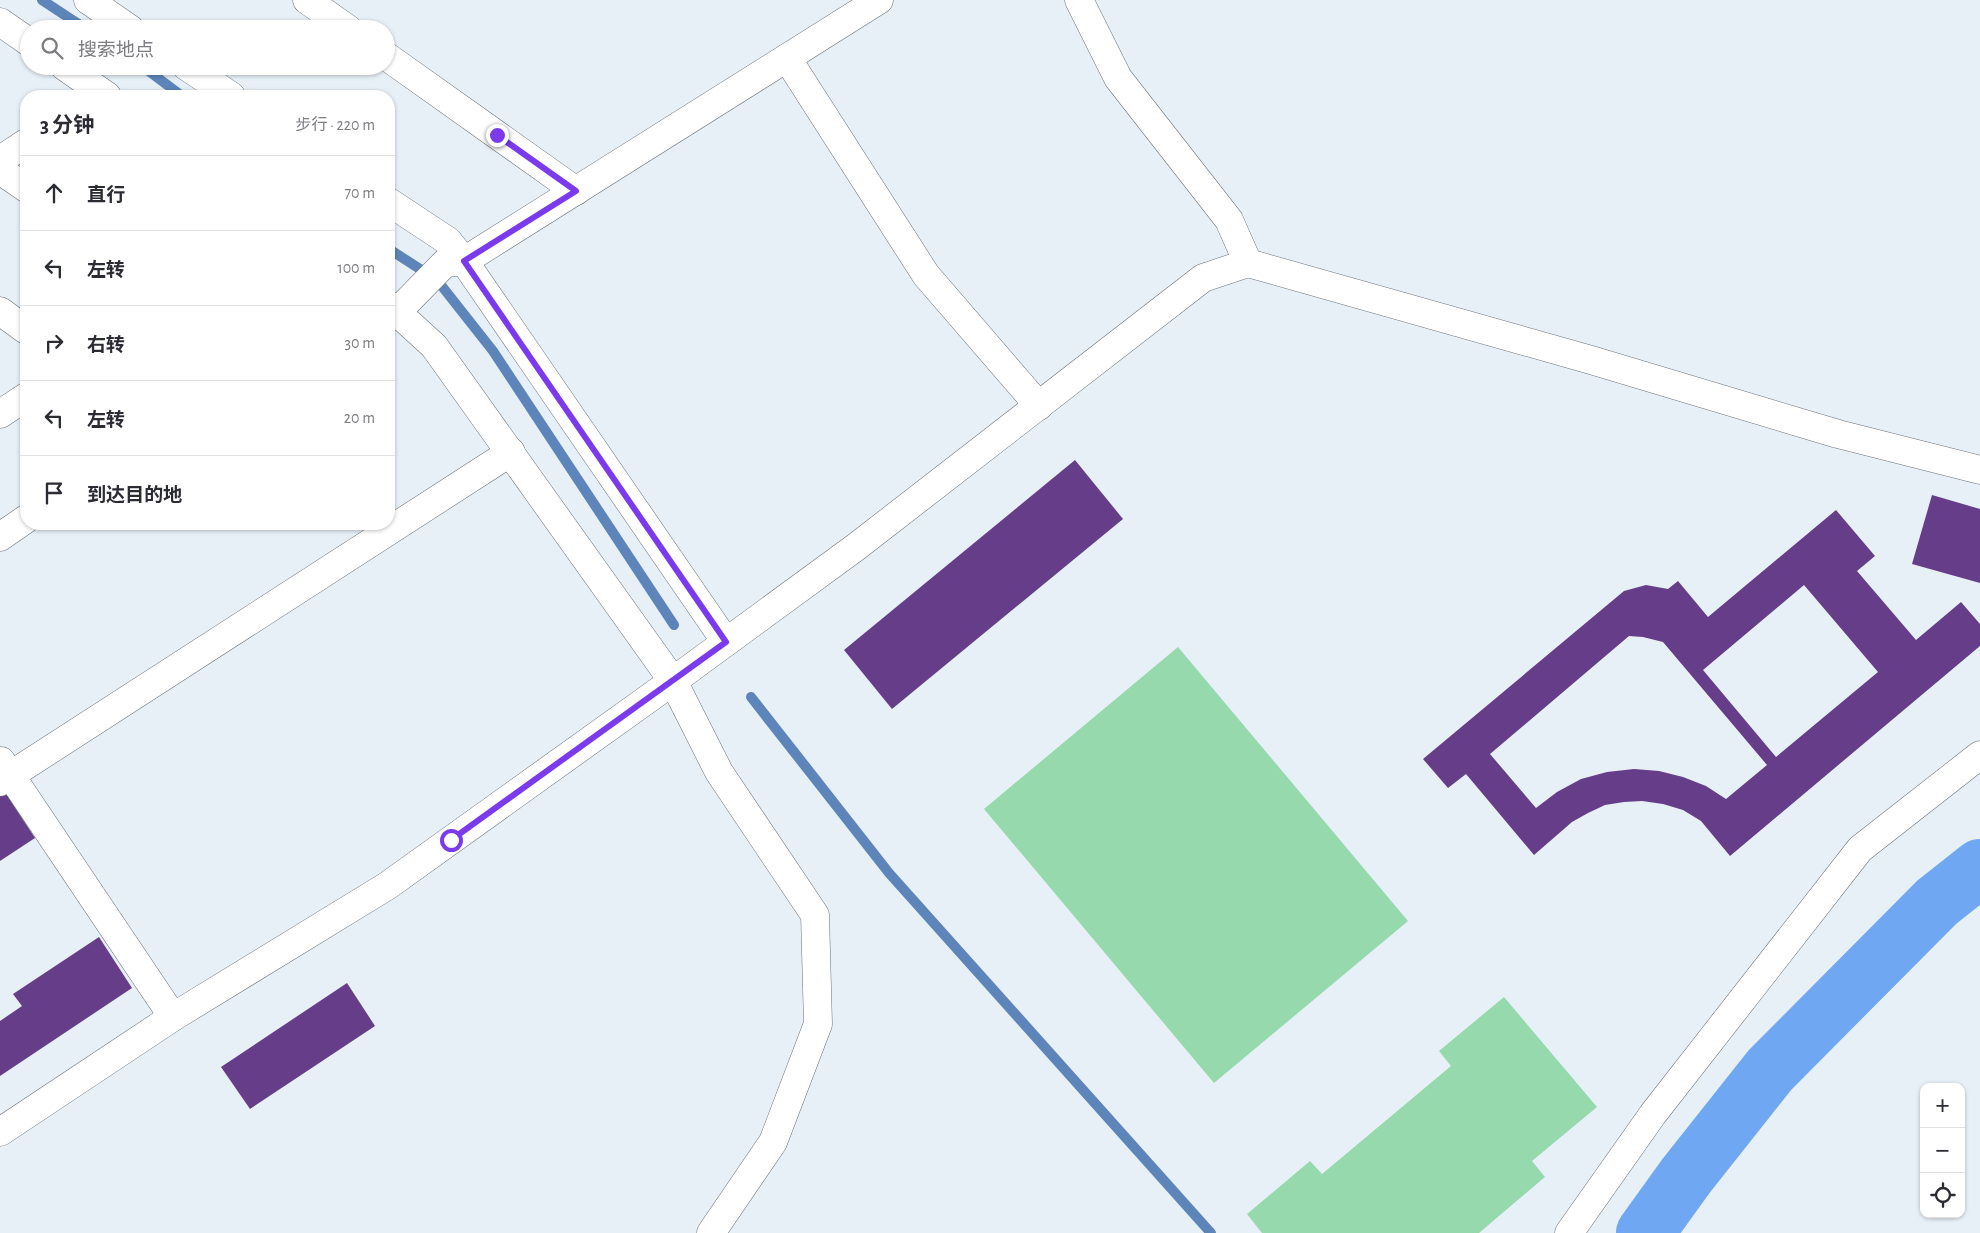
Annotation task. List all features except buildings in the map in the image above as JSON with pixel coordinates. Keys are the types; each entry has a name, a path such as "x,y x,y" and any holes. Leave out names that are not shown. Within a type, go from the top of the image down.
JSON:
{"street":[{"path":"88,0 117,20"},
{"path":"308,0 336,20"},
{"path":"395,307 454,262 576,191 879,0"},
{"path":"1079,0 1118,78 1228,220 1248,263"},
{"path":"0,22 20,36"},
{"path":"787,58 926,275 1039,406"},
{"path":"395,62 576,191"},
{"path":"76,75 95,90"},
{"path":"200,75 222,90"},
{"path":"0,160 20,147"},
{"path":"0,170 20,184"},
{"path":"395,206 448,241 454,262 726,642"},
{"path":"0,1132 173,1017 387,886 673,681 856,546 1203,278 1248,263 1591,360 1838,434 1980,470"},
{"path":"0,311 20,326"},
{"path":"395,311 434,346 673,681 719,772 815,915 818,1024 773,1142 711,1233"},
{"path":"0,414 20,401"},
{"path":"395,525 511,452"},
{"path":"0,537 20,524"},
{"path":"173,1017 3,772 387,530"},
{"path":"1570,1233 1653,1114 1860,849 1980,756"}],"green space":[{"path":"1178,647 1408,921 1214,1083 984,809"},
{"path":"1504,997 1597,1107 1532,1161 1545,1177 1479,1233 1262,1233 1247,1214 1310,1161 1322,1174 1451,1066 1439,1051"}],"waterway":[{"path":"42,0 72,20"},
{"path":"154,75 174,90"},
{"path":"395,253 437,280 493,351 674,625"},
{"path":"751,697 889,873 1211,1233"},
{"path":"1645,1233 1686,1176 1770,1070 1937,902 1980,868"}],"route":[{"path":"451,840 726,642 464,261 576,191 497,135"}]}
